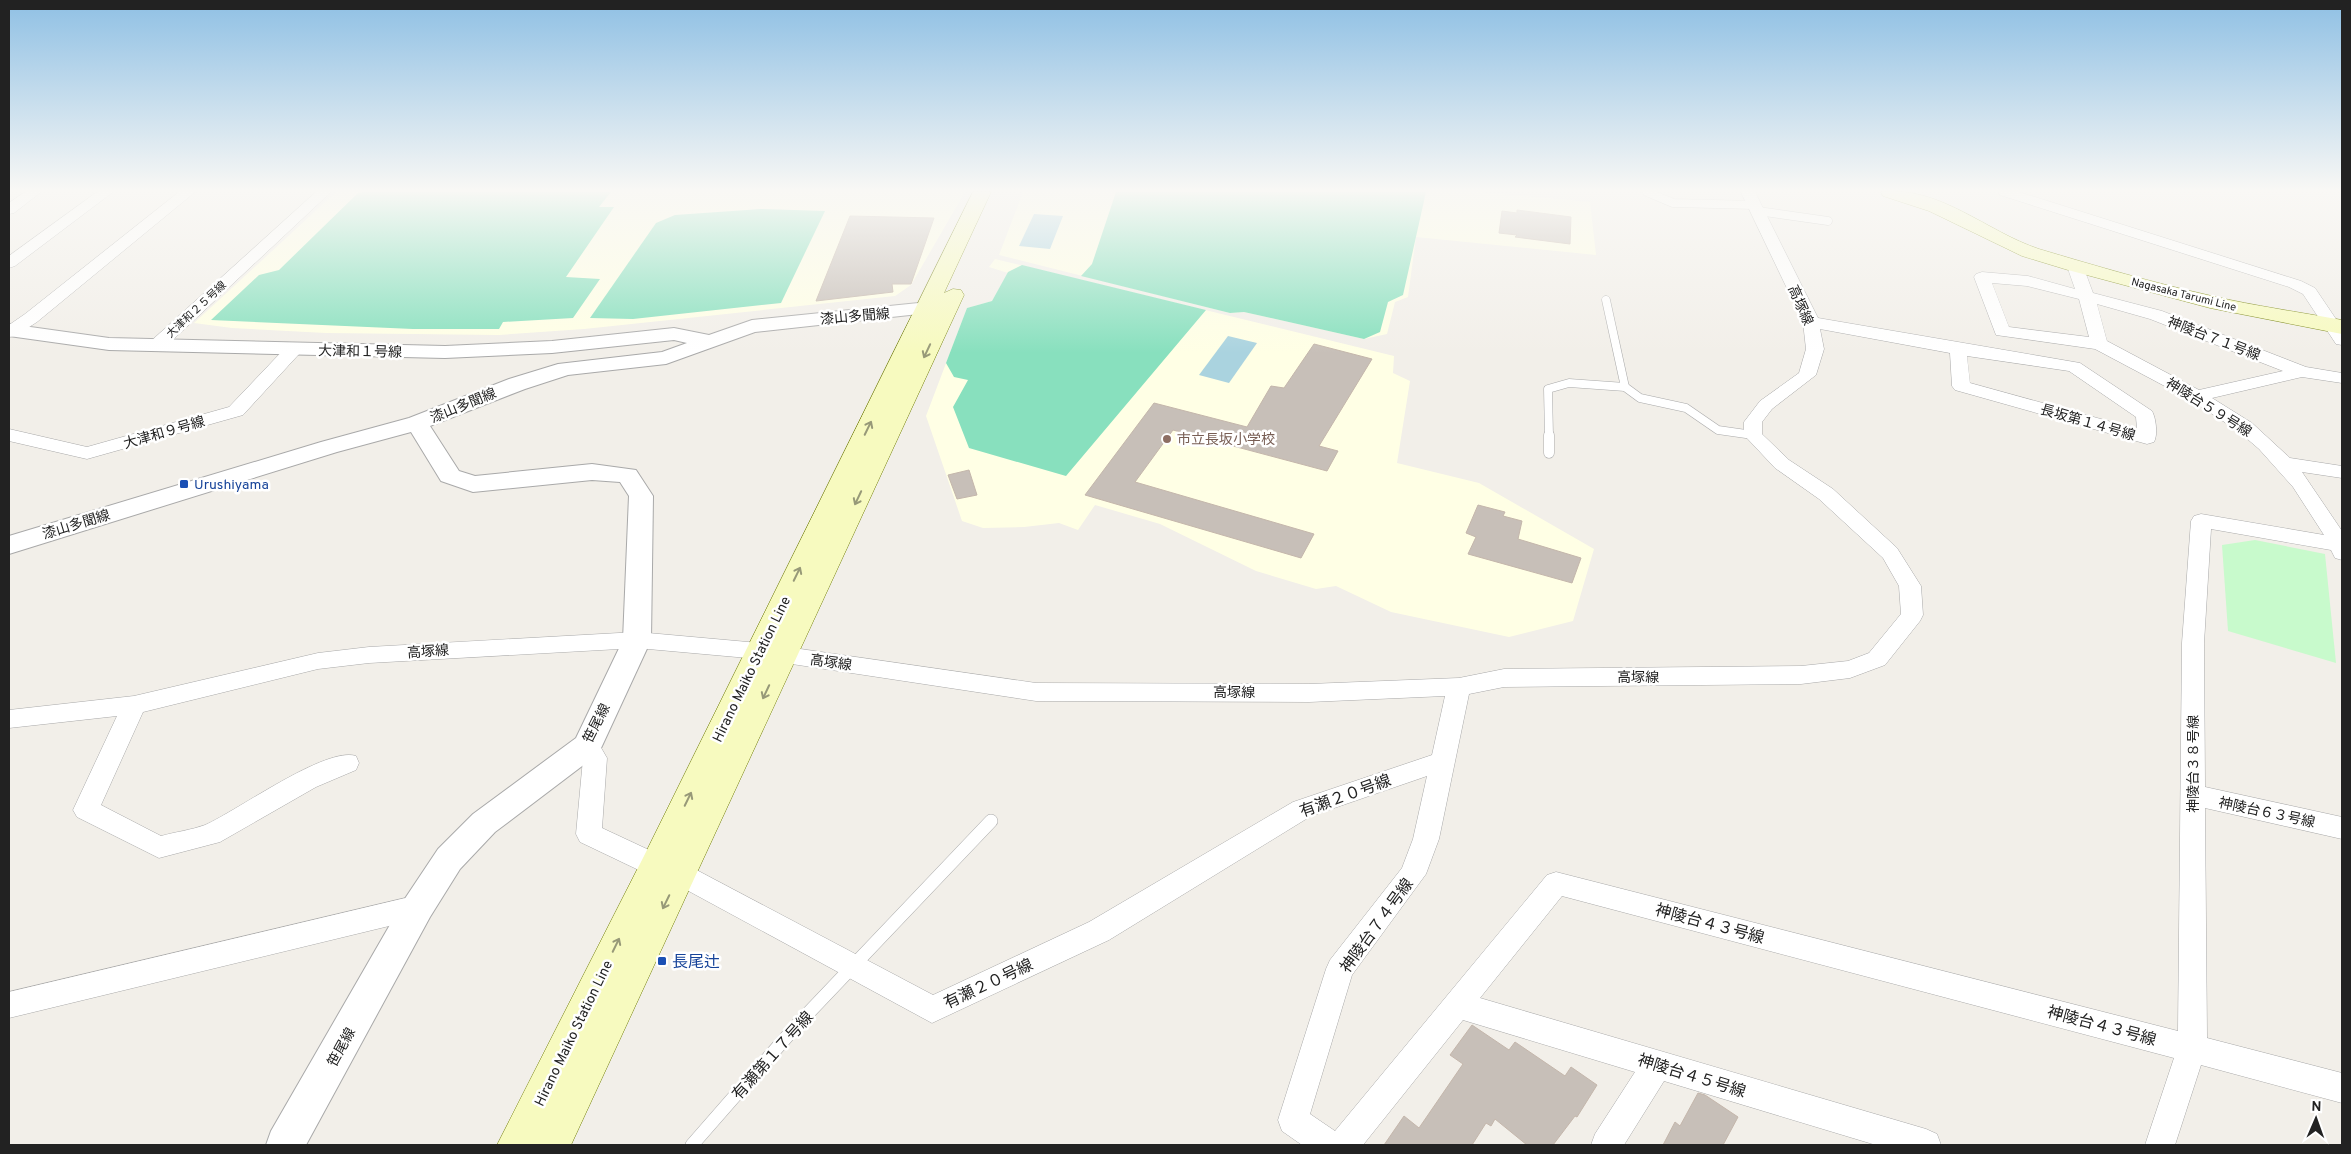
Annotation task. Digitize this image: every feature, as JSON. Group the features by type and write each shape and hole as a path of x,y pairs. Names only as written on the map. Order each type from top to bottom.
{"main road":[{"name":"Hirano Maiko Station Line","path":"937,308 961,246"},
{"name":"Hirano Maiko Station Line","path":"550,1145 668,870 937,308 971,246"},
{"name":"Nagasaka Tarumi Line","path":"2016,246 2029,252 2075,266 2210,302 2339,331"},
{"name":"Hirano Maiko Station Line","path":"517,1145 668,870"}],"street":[{"path":"9,263 32,246"},
{"path":"10,331 31,318 121,246"},
{"name":"大津和２５号線","path":"156,346 265,246"},
{"name":"高塚線","path":"9,719 134,706 335,659 476,648 637,640 772,653 1036,692 1309,693 1459,687 1504,678 1801,675 1850,669 1878,658 1912,615 1910,586 1890,553 1826,494 1782,464 1753,435 1753,422 1766,405 1807,375 1815,349 1810,322 1774,246"},
{"path":"2175,246 2295,284 2308,291 2339,331"},
{"path":"2075,266 2086,296 2099,344"},
{"name":"神陵台７１号線","path":"2099,344 2002,331 1982,276 2028,281 2156,315 2302,372 2342,378"},
{"name":"漆山多聞線","path":"9,545 329,446 417,424 517,384 566,368 666,358 752,326 937,308"},
{"name":"長坂第１４号線","path":"1810,322 1958,349 2074,367 2145,415 2147,438 1962,393 1958,349"},
{"name":"大津和１号線","path":"10,331 109,344 445,352 552,347 674,334 710,341"},
{"name":"神陵台５９号線","path":"2099,344 2196,396 2250,431 2284,463 2342,548"},
{"name":"大津和９号線","path":"9,435 87,453 236,411 294,349"},
{"path":"2196,396 2302,372"},
{"name":"笹尾線","path":"285,1145 418,907 449,859 484,823 586,746 637,640 641,496 627,475 592,472 473,484 450,476 417,424"},
{"path":"2284,463 2342,472"},
{"name":"神陵台３８号線","path":"2160,1145 2192,1048 2193,643 2200,521 2342,548"},
{"name":"神陵台７４号線","path":"1328,1145 1293,1120 1340,970 1413,874 1426,839 1459,687"},
{"path":"134,706 86,810 159,847 211,834 307,780 347,763"},
{"name":"有瀬２０号線","path":"586,746 595,758 589,834 668,870 932,1010 1099,931 1302,809 1443,761"},
{"name":"神陵台６３号線","path":"2193,795 2342,828"},
{"name":"神陵台４３号線","path":"1344,1145 1556,883 2192,1048"},
{"path":"9,1006 418,907"},
{"name":"神陵台４５号線","path":"1457,1004 1658,1064 1885,1140 1926,1145"},
{"path":"2192,1048 2342,1088"},
{"path":"1606,1145 1658,1064"}],"lane":[{"path":"1606,300 1626,387"},
{"path":"1549,453 1548,389 1568,383 1626,387 1640,398 1686,408 1718,430 1753,435"},
{"name":"有瀬第１７号線","path":"692,1145 797,1025 991,821"}],"shaded area":[{"path":"278,246 934,246 911,285 895,296 584,329 499,335 326,333 232,328 194,323"},
{"path":"1002,246 1415,246 1408,297 1395,302 1387,334 1364,339 1244,312 1230,313 999,255"},
{"path":"1505,246 1595,246 1596,255"},
{"name":"市立長坂小学校","path":"995,259 1394,356 1393,373 1410,381 1397,463 1479,483 1594,549 1573,621 1509,637 1391,612 1336,586 1316,589 1256,571 1160,524 1095,505 1078,530 1059,523 1024,527 983,528 962,521 926,416 967,308 992,301 1008,273 989,267"}],"green space":[{"path":"304,246 587,246 566,277 600,279 573,318 503,322 499,329 413,329 211,320 259,275 279,270"},
{"path":"640,246 808,246 781,303 633,319 590,318"},
{"path":"1098,246 1414,246 1403,295 1388,302 1380,332 1364,339 1244,312 1230,313 1081,276 1092,264"},
{"path":"1022,265 1206,310 1066,476 969,448 953,407 968,380 954,377 946,363 967,308 992,301 1008,272"},
{"path":"2255,540 2325,554 2336,663 2228,631 2222,545"}],"water":[{"path":"1019,246 1051,246 1050,249"},
{"path":"1228,336 1257,343 1229,383 1199,375"}],"building":[{"path":"838,246 924,246 911,284 892,284 893,292 816,301"},
{"path":"1314,344 1372,359 1319,446 1338,451 1327,471 1173,430 1135,482 1314,534 1301,558 1085,495 1154,403 1247,427 1271,386 1284,388"},
{"path":"969,470 977,495 957,499 948,475"},
{"path":"1478,505 1505,512 1503,516 1522,521 1518,539 1581,558 1572,583 1468,554 1476,537 1466,533"},
{"path":"1472,1025 1509,1050 1515,1042 1565,1076 1571,1067 1597,1085 1577,1117 1575,1116 1553,1145 1527,1145 1495,1119 1491,1126 1486,1123 1472,1145 1384,1145 1404,1116 1419,1128 1463,1064 1450,1055"},
{"path":"1698,1093 1705,1095 1738,1117 1723,1145 1663,1145 1675,1122 1680,1126"}],"place":[{"name":"市立長坂小学校","path":"1167,439"},
{"name":"Urushiyama","path":"184,484"},
{"name":"長尾辻","path":"662,961"}]}
